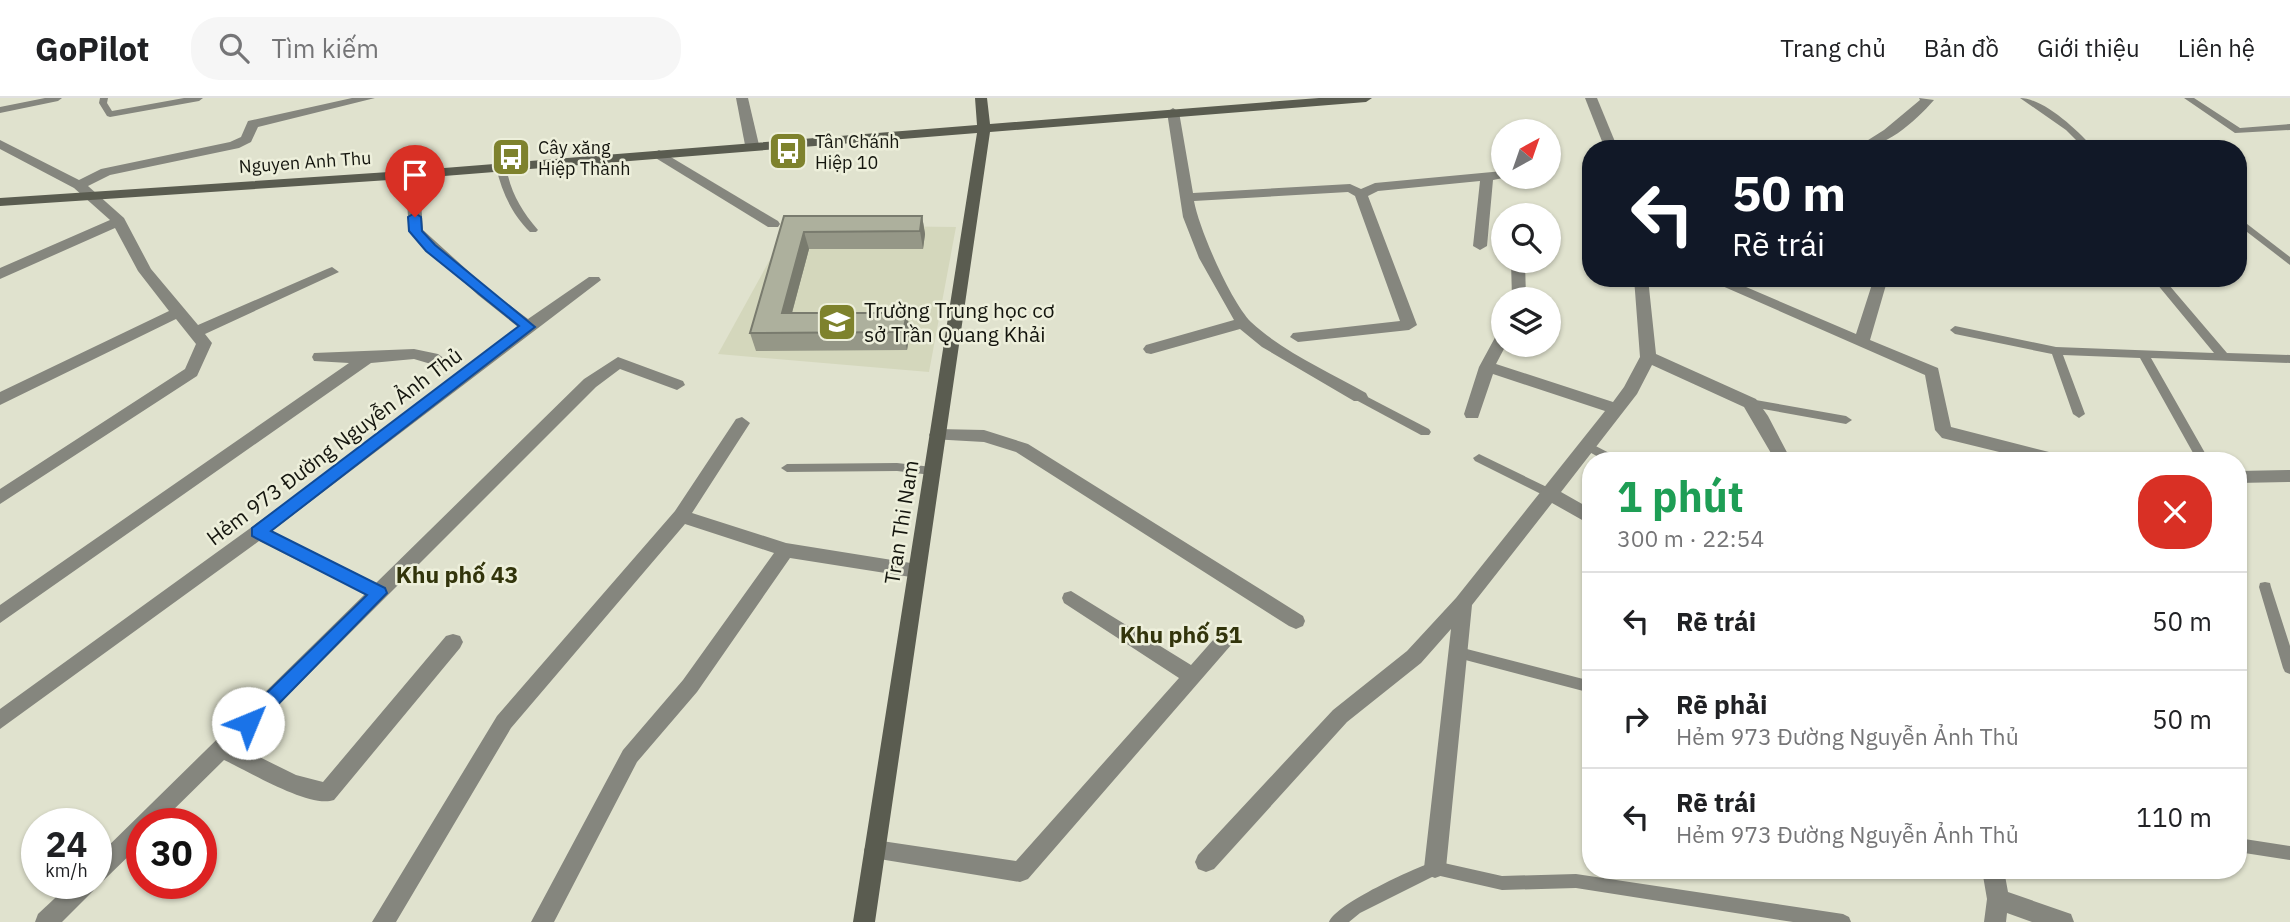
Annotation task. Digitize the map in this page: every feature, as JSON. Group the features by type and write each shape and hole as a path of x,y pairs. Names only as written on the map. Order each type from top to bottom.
{"main road":[{"name":"Tran Thi Nam","path":"864,922 984,128 981,98"},
{"name":"Nguyen Anh Thu","path":"0,202 84,190 419,174 752,145 1366,98"}],"street":[{"path":"84,190 106,172 234,145 246,139 253,124 270,118 369,98"},
{"path":"742,98 752,145"},
{"path":"1591,98 1608,140"},
{"path":"1877,140 1889,134 1928,100 1925,98"},
{"path":"1173,113 1186,197 1206,258 1242,323 1267,343 1360,397"},
{"path":"0,144 84,190 119,221 145,271 204,343 191,372 97,437 0,498"},
{"path":"659,154 773,224"},
{"path":"419,174 414,202 416,231 472,284 528,327"},
{"path":"1361,194 1375,187 1491,176"},
{"path":"1480,246 1487,177"},
{"path":"1186,197 1350,188 1361,194 1409,325 1298,337"},
{"path":"0,274 119,221"},
{"path":"194,332 332,272"},
{"name":"Hẻm 973 Đường Nguyễn Ảnh Thủ","path":"0,720 258,532 594,280"},
{"path":"1206,862 1340,716 1414,657 1462,603 1616,410 1631,390 1648,357 1642,287"},
{"path":"1731,287 1932,372 1943,430 1948,434 2023,452"},
{"path":"1862,341 1878,287"},
{"path":"0,399 177,313"},
{"path":"1152,349 1242,323"},
{"path":"320,357 367,358 416,353 432,355 441,362"},
{"path":"1472,414 1493,357"},
{"path":"1648,357 1749,403 1760,416 1779,452"},
{"path":"0,615 367,358"},
{"path":"162,808 590,383 618,362 677,385"},
{"path":"1488,367 1616,410"},
{"path":"383,922 504,723 681,516 742,423"},
{"path":"937,435 984,436 1022,448 1296,621"},
{"path":"2247,477 2290,476"},
{"path":"1549,493 1582,513"},
{"path":"681,516 786,550 917,571"},
{"path":"258,532 379,593"},
{"path":"542,922 630,756 690,686 786,550"},
{"path":"1071,598 1192,676"},
{"path":"1436,868 1462,603"},
{"path":"875,850 1020,872 1228,637"},
{"path":"222,749 292,783 327,793 453,642"},
{"path":"112,857 126,844"},
{"path":"1995,879 1998,899 1996,922"},
{"path":"46,922 70,899"},
{"path":"1998,899 2063,922"}],"lane":[{"path":"0,110 58,98"},
{"path":"104,98 103,103 110,114 199,98"},
{"path":"2024,98 2069,128 2081,140"},
{"path":"2188,98 2238,131 2290,127"},
{"path":"501,167 505,187 518,216 533,230"},
{"path":"2247,227 2290,262"},
{"path":"2165,287 2224,357"},
{"path":"1955,330 2056,351 2290,359"},
{"path":"2056,351 2079,414"},
{"path":"2143,354 2198,452"},
{"path":"1360,397 1425,432"},
{"path":"1749,403 1846,419"},
{"path":"1586,445 1599,452"},
{"path":"1479,458 1549,493"},
{"path":"787,468 897,467 932,471"},
{"path":"2265,587 2290,668"},
{"path":"1459,653 1582,685"},
{"path":"2247,846 2290,853"},
{"path":"1337,922 1354,908 1436,868 1502,883 1576,881 1843,922"}],"shaded area":[{"name":"Trường Trung học cơ sở Trần Quang Khải","path":"789,225 956,227 929,372 718,354"}],"building":[{"path":"784,216 922,216 920,231 804,232 782,313 907,313 903,332 750,333"}],"place":[{"name":"Tân Chánh Hiệp 10","path":"788,151"},
{"name":"Cây xăng Hiệp Thành","path":"511,157"},
{"name":"Trường Trung học cơ sở Trần Quang Khải","path":"837,322"}],"district":[{"name":"Khu phố 43","path":"457,574"},
{"name":"Khu phố 51","path":"1181,634"}],"route":[{"path":"248,723 379,593 258,532 470,374 528,327 430,248 416,231 415,217"}]}
